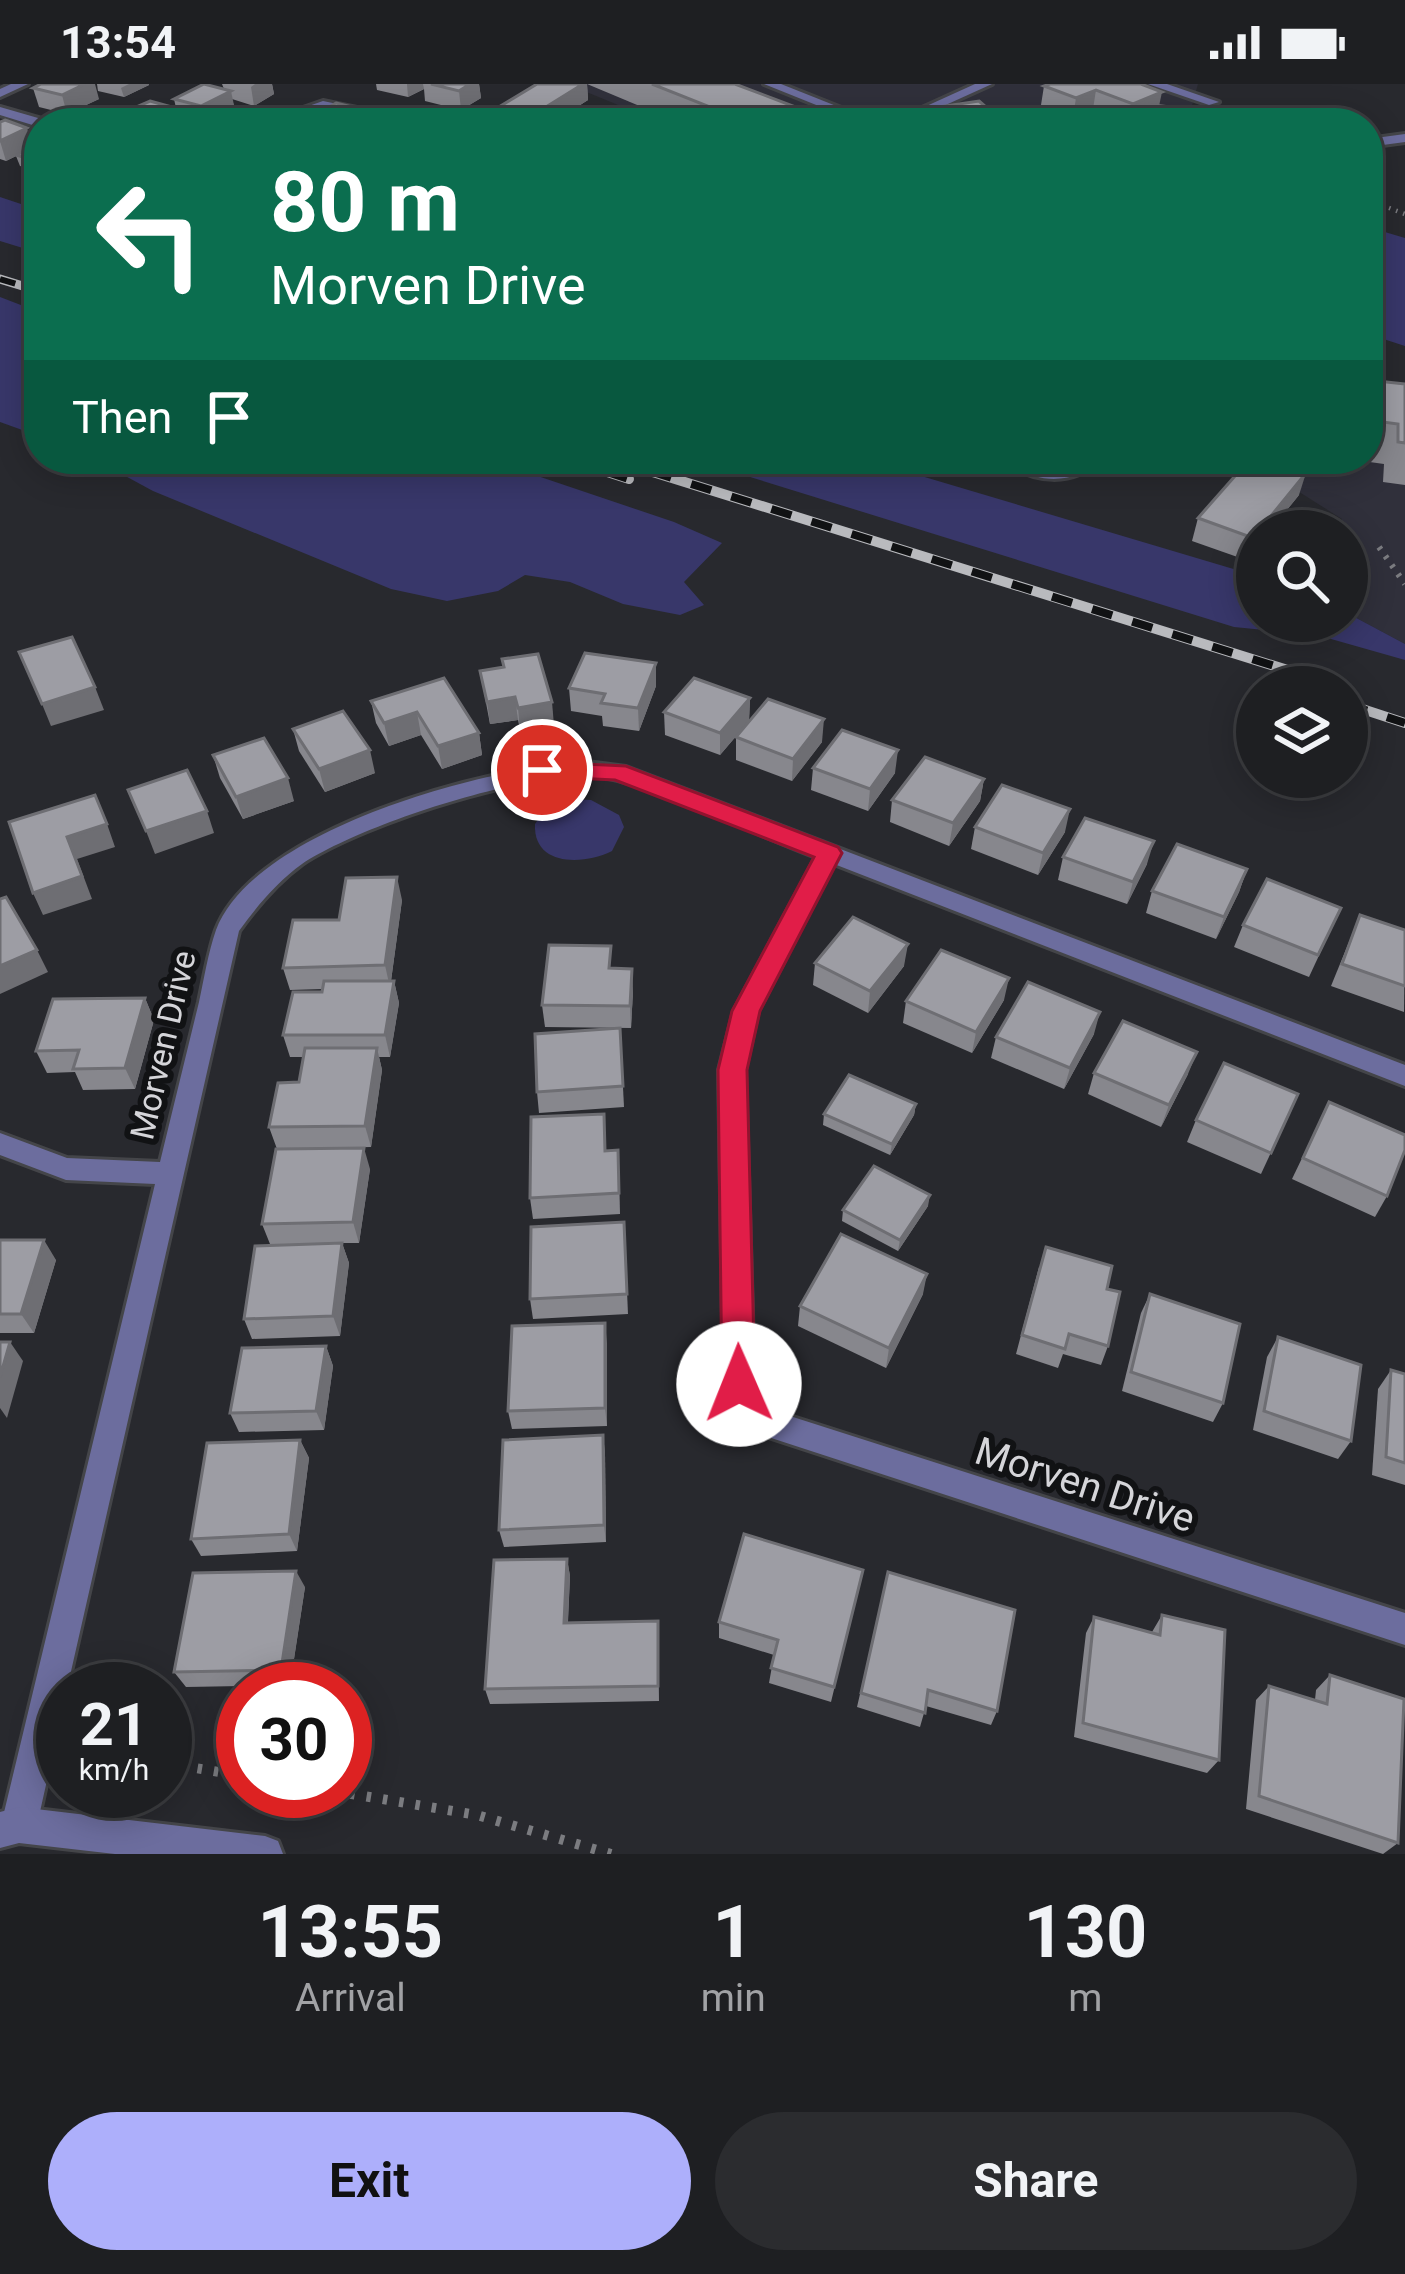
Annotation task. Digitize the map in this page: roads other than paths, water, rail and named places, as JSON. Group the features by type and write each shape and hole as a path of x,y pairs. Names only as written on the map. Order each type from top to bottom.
{"street":[{"path":"0,93 22,84"},
{"path":"770,84 833,108"},
{"path":"930,108 986,84"},
{"path":"1154,84 1200,108"},
{"name":"Morven Drive","path":"10,1827 228,929 289,861 322,842 481,783 580,767 618,772 1405,1076"},
{"name":"Morven Drive","path":"829,853 746,1011 732,1070 739,1384 758,1420 1405,1629"},
{"path":"0,1144 66,1169 170,1174"},
{"path":"10,1827 265,1854"}],"railway":[{"path":"0,279 24,286"},
{"path":"614,474 629,479"},
{"path":"659,474 1275,666"},
{"path":"1368,711 1405,723"}]}
